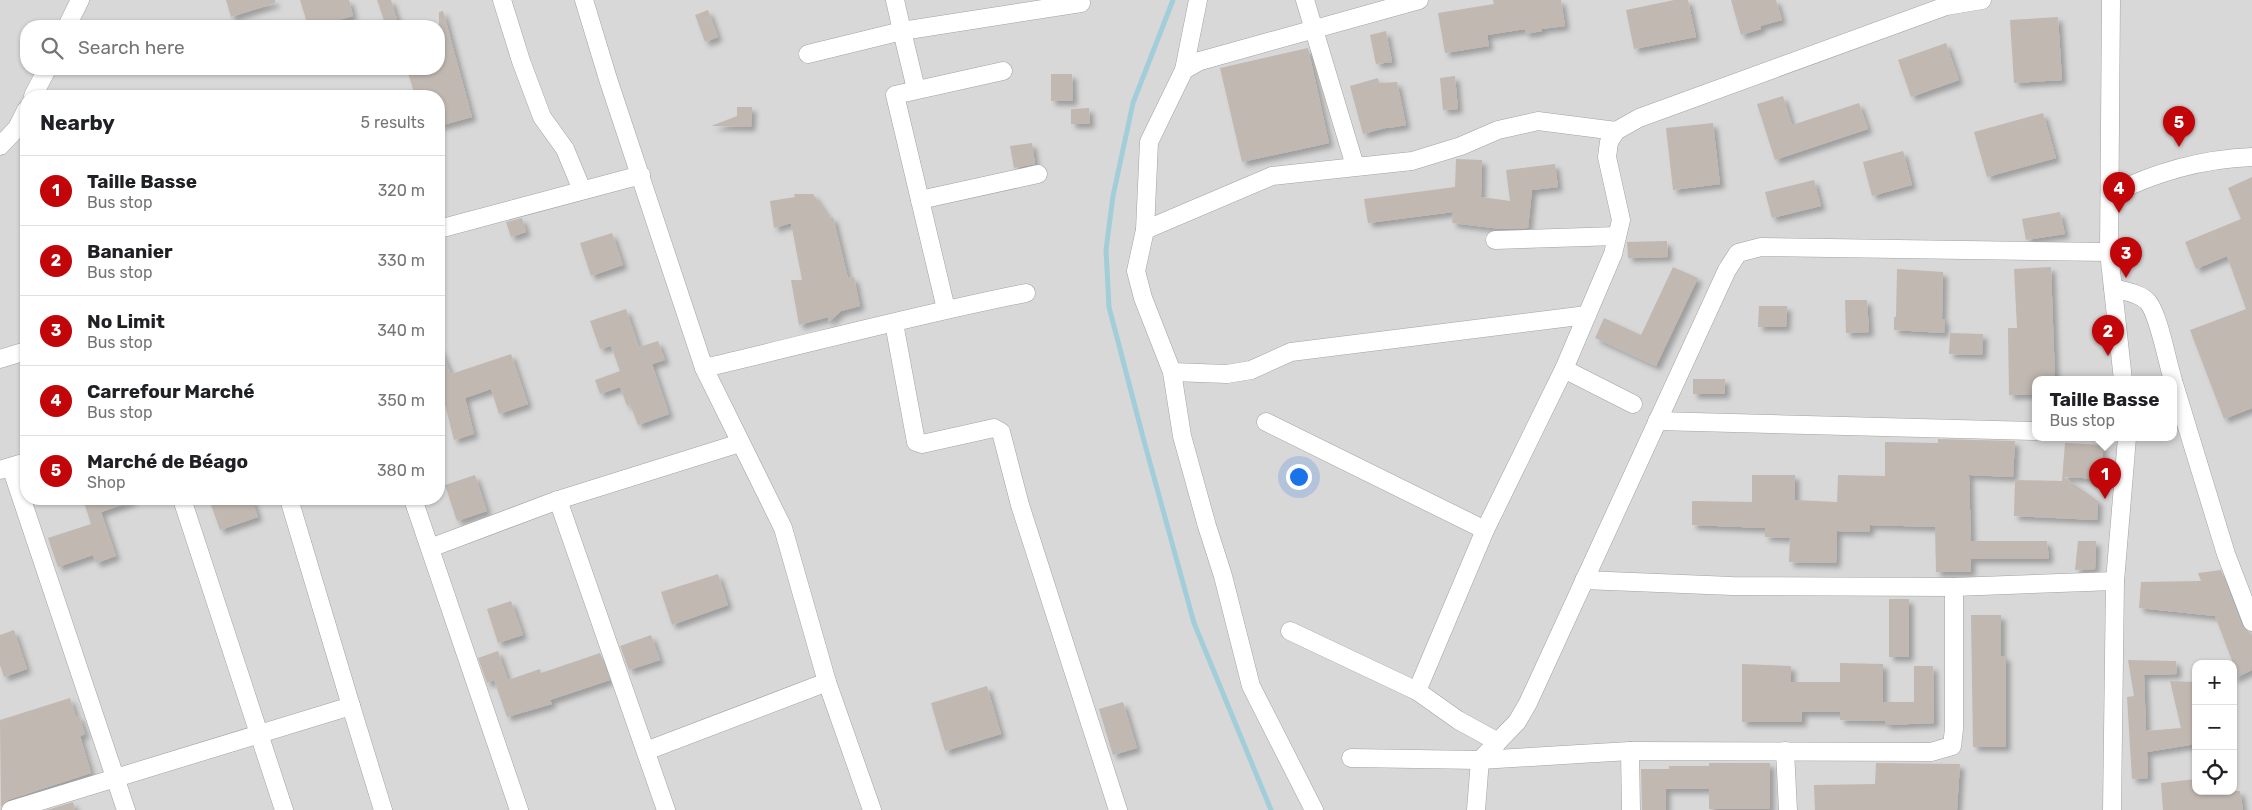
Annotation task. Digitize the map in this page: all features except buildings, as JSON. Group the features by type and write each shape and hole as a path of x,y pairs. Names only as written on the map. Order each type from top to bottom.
{"street":[{"path":"70,20 80,0"},
{"path":"502,0 521,61 542,116 565,149 582,190"},
{"path":"584,0 608,80 704,368 783,528 827,682 872,810"},
{"path":"895,0 916,89"},
{"path":"1198,0 1184,70 1164,106 1149,142 1145,230 1136,271 1143,298 1172,372 1182,436 1223,576 1251,686 1314,810"},
{"path":"1305,0 1355,166"},
{"path":"1184,70 1200,61 1419,0"},
{"path":"1417,691 1485,530 1564,368 1613,254 1621,220 1607,157 1608,142 1616,131 1639,118 1946,6 1982,0"},
{"path":"2111,0 2109,252 2123,376"},
{"path":"808,54 1004,7 1081,3"},
{"path":"946,309 895,95 1002,72"},
{"path":"36,90 44,75"},
{"path":"1145,230 1272,176 1412,161 1461,146 1498,130 1538,121 1616,131"},
{"path":"0,146 17,128 20,122"},
{"path":"2110,195 2141,179 2199,162 2252,157"},
{"path":"920,200 1038,174"},
{"path":"445,227 641,175"},
{"path":"1495,240 1617,236"},
{"path":"1476,810 1480,760 1517,722 1528,703 1727,270 1738,253 1761,247 2109,252"},
{"path":"2113,288 2140,296 2148,302 2154,313 2172,376"},
{"path":"704,368 946,309 1026,293"},
{"path":"1172,372 1227,374 1251,370 1291,352 1587,315"},
{"path":"894,323 916,442 922,444 994,428 1001,432 1020,505 1118,810"},
{"path":"0,359 20,353"},
{"path":"1564,368 1633,404"},
{"path":"2177,394 2226,554 2252,622"},
{"path":"1657,421 2032,431"},
{"path":"1266,422 1485,530"},
{"path":"2112,810 2114,581 2127,441"},
{"path":"430,548 558,500 740,443"},
{"path":"12,467 20,491"},
{"path":"558,500 666,810"},
{"path":"25,505 126,810"},
{"path":"184,505 284,810"},
{"path":"291,505 383,810"},
{"path":"415,505 518,810"},
{"path":"1584,580 1732,586 1954,587 2114,581"},
{"path":"1351,758 1480,760 1630,751 1932,752 1952,746 1954,729 1954,587"},
{"path":"1290,631 1417,691 1458,720 1498,742"},
{"path":"646,751 827,682"},
{"path":"11,810 351,706"},
{"path":"1630,751 1631,810"},
{"path":"1785,751 1788,810"}],"shaded area":[{"path":"0,0 2252,0 2252,810 0,810"}],"waterway":[{"path":"1173,0 1133,103 1113,196 1106,250 1109,307 1194,623 1271,810"}],"place":[{"name":"Marché de Béago","path":"2179,147"},
{"name":"Carrefour Marché","path":"2119,213"},
{"name":"No Limit","path":"2126,278"},
{"name":"Bananier","path":"2108,356"},
{"name":"Taille Basse","path":"2105,499"}]}
